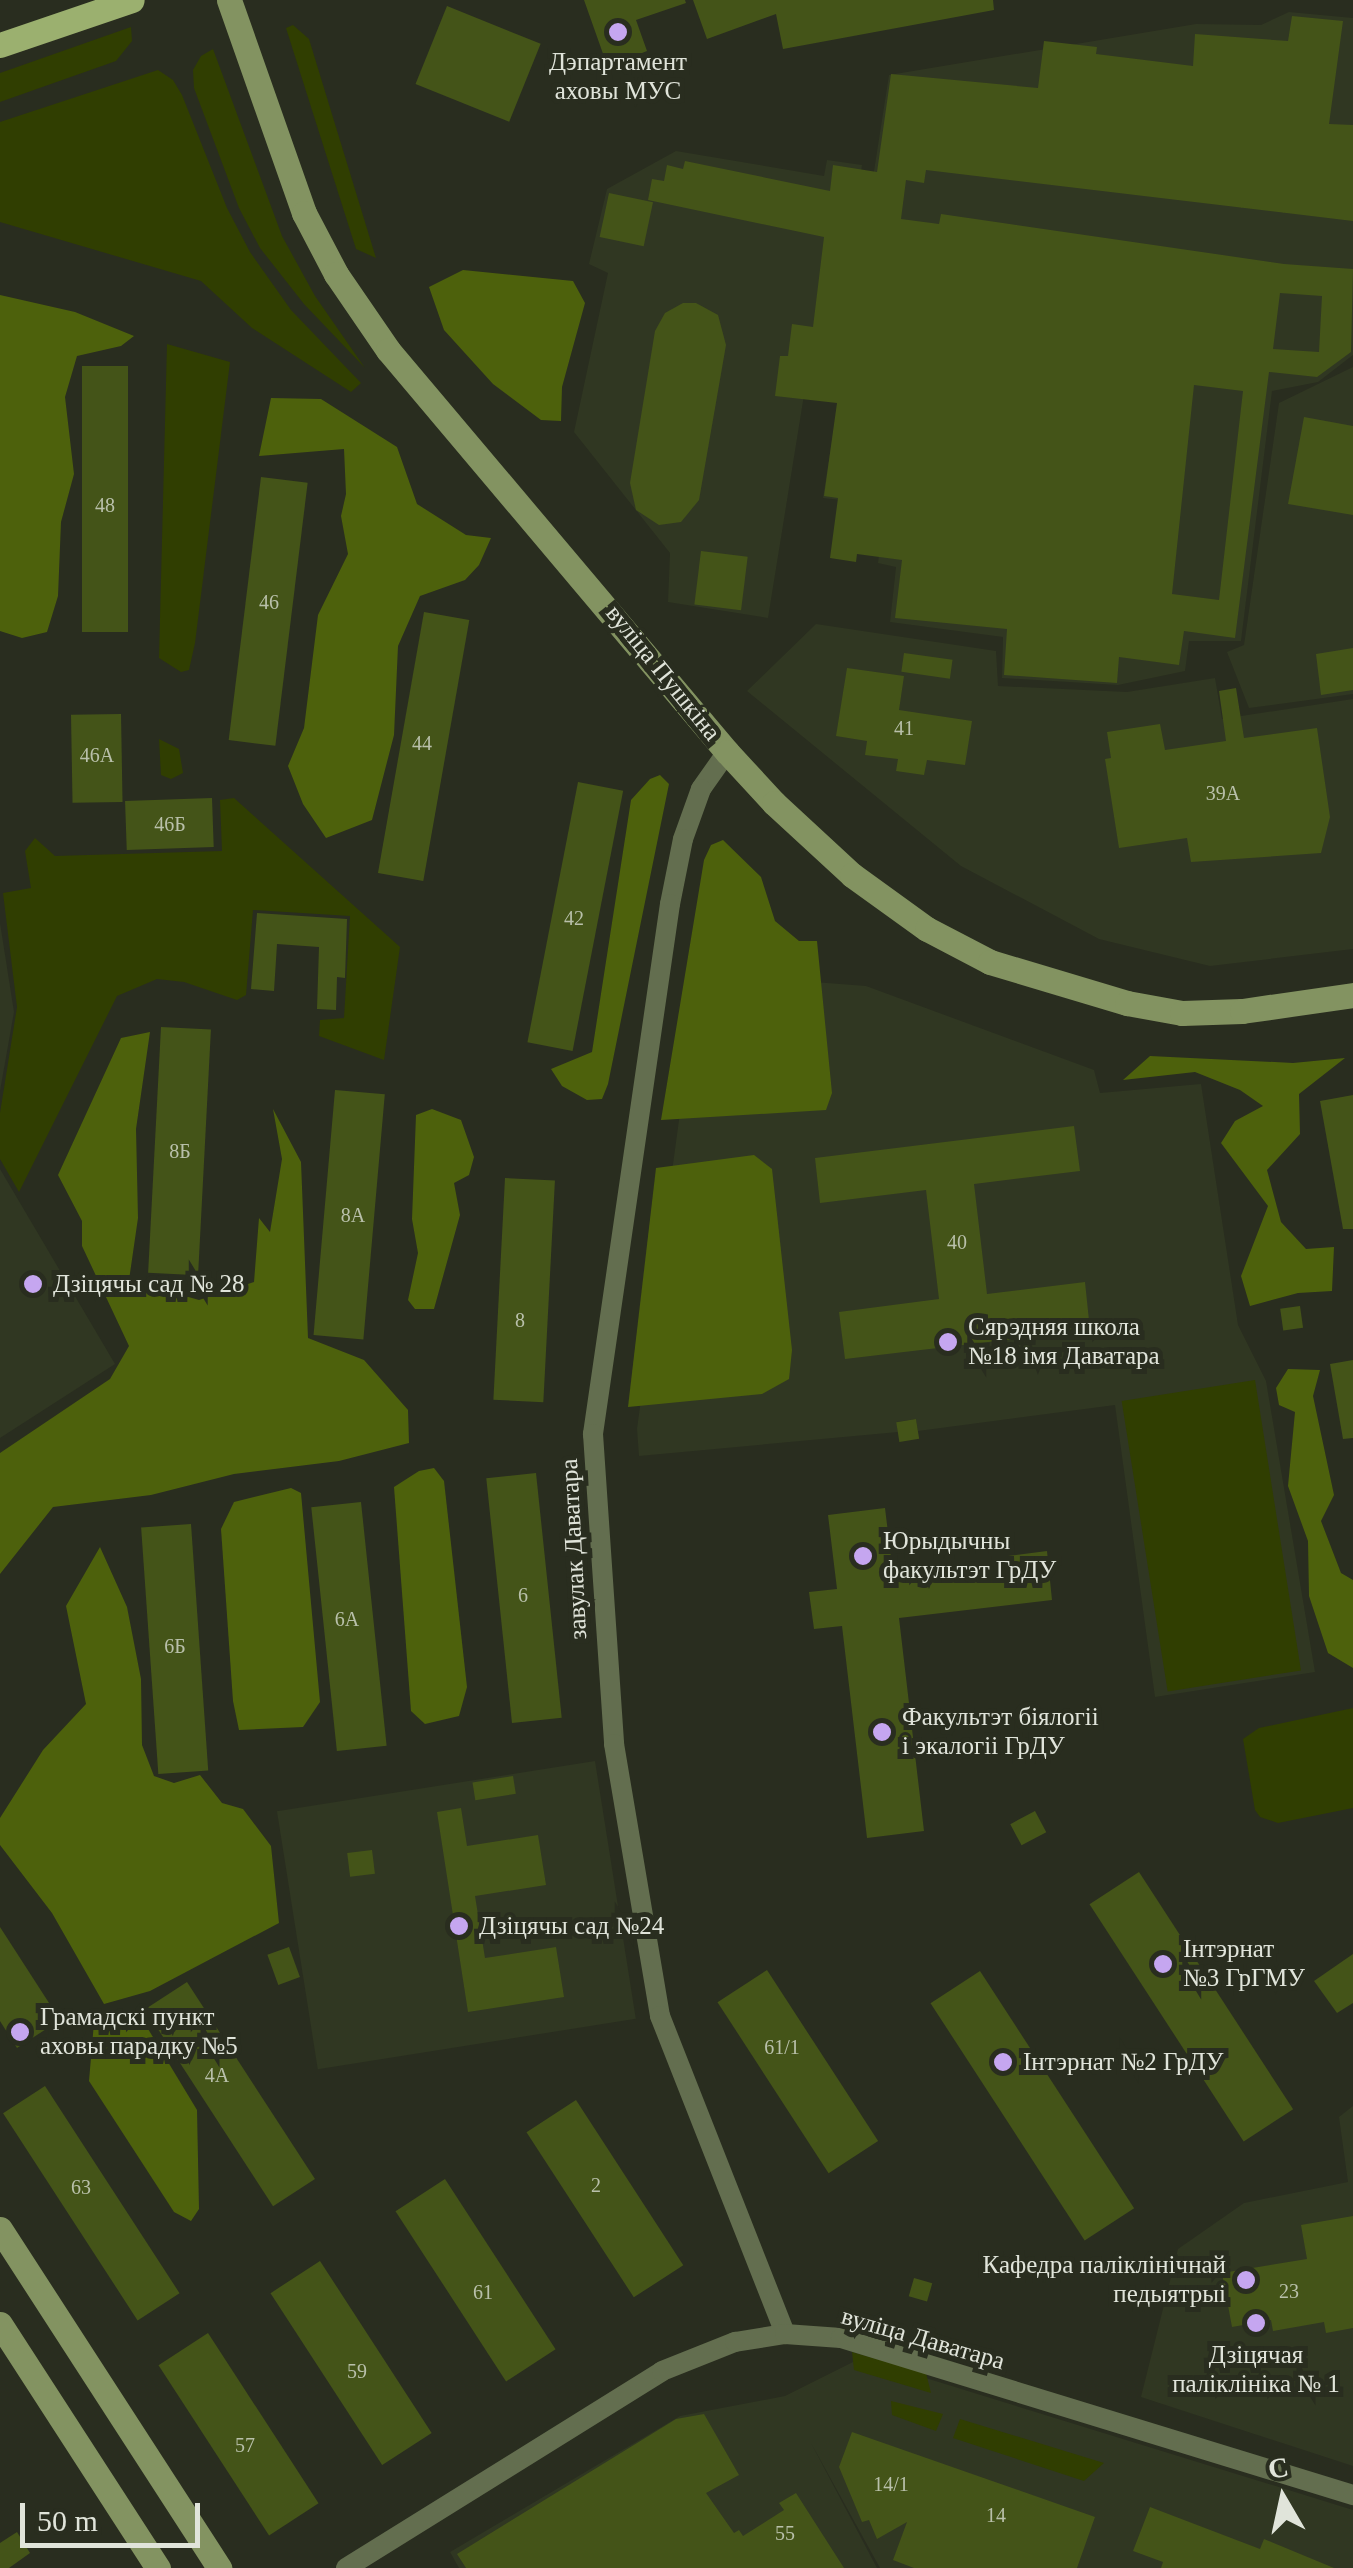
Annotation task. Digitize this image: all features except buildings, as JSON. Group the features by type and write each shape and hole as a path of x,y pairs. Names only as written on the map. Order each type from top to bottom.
{"main road":[{"path":"0,45 132,0"}],"street":[{"name":"вуліца Пушкіна","path":"229,0 304,213 354,301 438,413 576,568 727,752 774,803 852,874 927,929 990,962 1053,984 1182,1013 1242,1011 1353,996"},
{"name":"завулак Даватара","path":"727,752 700,788 683,838 670,904 593,1434 614,1744 660,2016 785,2334"},
{"path":"0,2229 218,2568"},
{"path":"0,2324 158,2568"},
{"name":"вуліца Даватара","path":"346,2568 662,2371 734,2342 785,2334 840,2338 1353,2495"}],"shaded area":[{"path":"1289,12 1353,18 1353,355 1318,382 1272,391 1241,641 1189,641 1185,671 1118,685 1002,678 1003,637 890,622 896,567 878,563 885,505 823,498 889,75 1196,24 1261,25"},
{"path":"676,151 824,176 827,160 862,165 834,366 809,364 768,618 668,602 670,553 574,432 608,273 589,264 607,189"},
{"path":"1353,367 1353,694 1249,708 1227,652 1244,645 1279,403"},
{"path":"816,624 996,651 998,686 1127,692 1215,678 1222,719 1353,699 1353,949 1210,966 1099,939 961,866 747,691"},
{"path":"0,923 14,1012 0,1091"},
{"name":"Сярэдняя школа №18 імя Даватара","path":"699,973 866,986 1094,1070 1100,1093 1201,1084 1238,1325 1266,1381 1315,1672 1155,1697 1115,1405 918,1431 916,1419 897,1422 898,1432 639,1456 637,1429"},
{"name":"Дзіцячы сад № 28","path":"0,1169 115,1364 0,1438"},
{"name":"Дзіцячы сад №24","path":"595,1761 636,2019 318,2069 277,1811"},
{"name":"Дзіцячая паліклініка № 1","path":"1353,2106 1353,2466 1141,2397 1178,2249 1244,2203 1348,2182 1339,2117"},
{"path":"861,2358 1353,2510 1353,2568 880,2568 811,2443 877,2568 459,2568 450,2552 680,2416 785,2396"}],"green space":[{"path":"293,25 309,39 376,258 356,249 286,28"},
{"path":"131,27 132,41 116,61 0,102 0,73"},
{"path":"213,49 282,236 315,296 365,368 304,304 260,248 239,208 194,88 193,70 201,56"},
{"path":"158,70 173,80 182,95 227,208 250,252 291,310 361,383 351,392 252,328 201,281 0,222 0,122"},
{"path":"463,270 573,281 585,303 562,387 561,421 541,420 493,384 444,330 429,287"},
{"path":"0,295 75,312 134,336 121,346 77,356 65,397 74,474 61,522 58,596 47,632 22,638 0,631"},
{"path":"167,344 230,362 195,643 189,670 181,672 159,658"},
{"path":"271,398 321,399 397,447 417,504 466,535 491,538 479,565 465,580 420,596 398,646 394,735 372,820 326,838 303,804 288,766 304,728 318,615 348,554 341,516 346,494 344,449 259,456"},
{"path":"159,739 179,749 183,773 171,779 161,775"},
{"path":"660,775 669,784 608,1084 602,1099 587,1100 562,1086 551,1069 592,1052 631,800 650,779"},
{"path":"234,798 400,947 384,1060 319,1036 320,1020 344,1018 350,916 253,910 246,995 237,1000 184,982 157,979 117,996 19,1192 0,1159 0,1113 17,1007 3,893 31,888 25,851 35,838 55,856 222,851 220,800"},
{"path":"723,840 761,877 775,921 799,941 817,941 832,1093 826,1110 661,1120 704,860 711,845"},
{"path":"150,1032 136,1129 138,1218 129,1280 199,1300 254,1282 259,1218 270,1232 282,1159 273,1109 301,1162 308,1338 364,1360 408,1410 409,1443 339,1461 234,1474 151,1495 53,1507 0,1574 0,1453 110,1379 129,1346 82,1246 82,1221 58,1175 121,1038"},
{"path":"1150,1056 1293,1063 1345,1058 1299,1094 1300,1134 1267,1170 1281,1222 1306,1249 1334,1247 1332,1291 1298,1293 1250,1306 1241,1276 1268,1206 1221,1143 1235,1121 1263,1106 1240,1090 1195,1072 1123,1080"},
{"path":"432,1109 461,1120 474,1157 469,1175 454,1183 460,1215 434,1309 415,1309 408,1300 418,1253 412,1219 416,1115"},
{"path":"754,1155 772,1169 792,1350 789,1379 762,1394 628,1407 656,1168"},
{"path":"1288,1369 1320,1370 1313,1396 1334,1495 1321,1521 1341,1573 1353,1580 1353,1668 1328,1653 1309,1596 1308,1541 1288,1486 1295,1412 1279,1405 1276,1388"},
{"path":"1255,1380 1301,1670 1168,1691 1122,1401"},
{"path":"434,1468 444,1481 467,1687 459,1716 425,1724 411,1711 394,1487 419,1471"},
{"path":"291,1488 301,1493 320,1702 303,1727 239,1730 233,1701 221,1529 234,1502"},
{"path":"100,1547 127,1607 141,1679 142,1745 154,1776 174,1783 200,1775 222,1803 243,1809 271,1846 279,1923 150,1991 104,2004 52,1913 0,1845 0,1818 43,1750 86,1704 66,1606"},
{"path":"1353,1708 1353,1808 1278,1823 1260,1817 1255,1810 1243,1739 1259,1728"},
{"path":"136,2009 197,2110 199,2209 191,2221 174,2212 89,2081 95,2011"},
{"path":"852,2352 926,2373 931,2393 854,2370"},
{"path":"891,2401 943,2414 936,2431 892,2415"},
{"path":"960,2419 1104,2463 1084,2481 953,2438"}],"place":[{"name":"Дэпартамент аховы МУС","path":"618,32"},
{"name":"Дзіцячы сад № 28","path":"33,1284"},
{"name":"Сярэдняя школа №18 імя Даватара","path":"948,1342"},
{"name":"Юрыдычны факультэт ГрДУ","path":"863,1556"},
{"name":"Факультэт біялогіі і экалогіі ГрДУ","path":"882,1732"},
{"name":"Дзіцячы сад №24","path":"459,1926"},
{"name":"Інтэрнат №3 ГрГМУ","path":"1163,1964"},
{"name":"Грамадскі пункт аховы парадку №5","path":"20,2032"},
{"name":"Інтэрнат №2 ГрДУ","path":"1003,2062"},
{"name":"Кафедра паліклінічнай педыятрыі","path":"1246,2280"},
{"name":"Дзіцячая паліклініка № 1","path":"1256,2323"}]}
